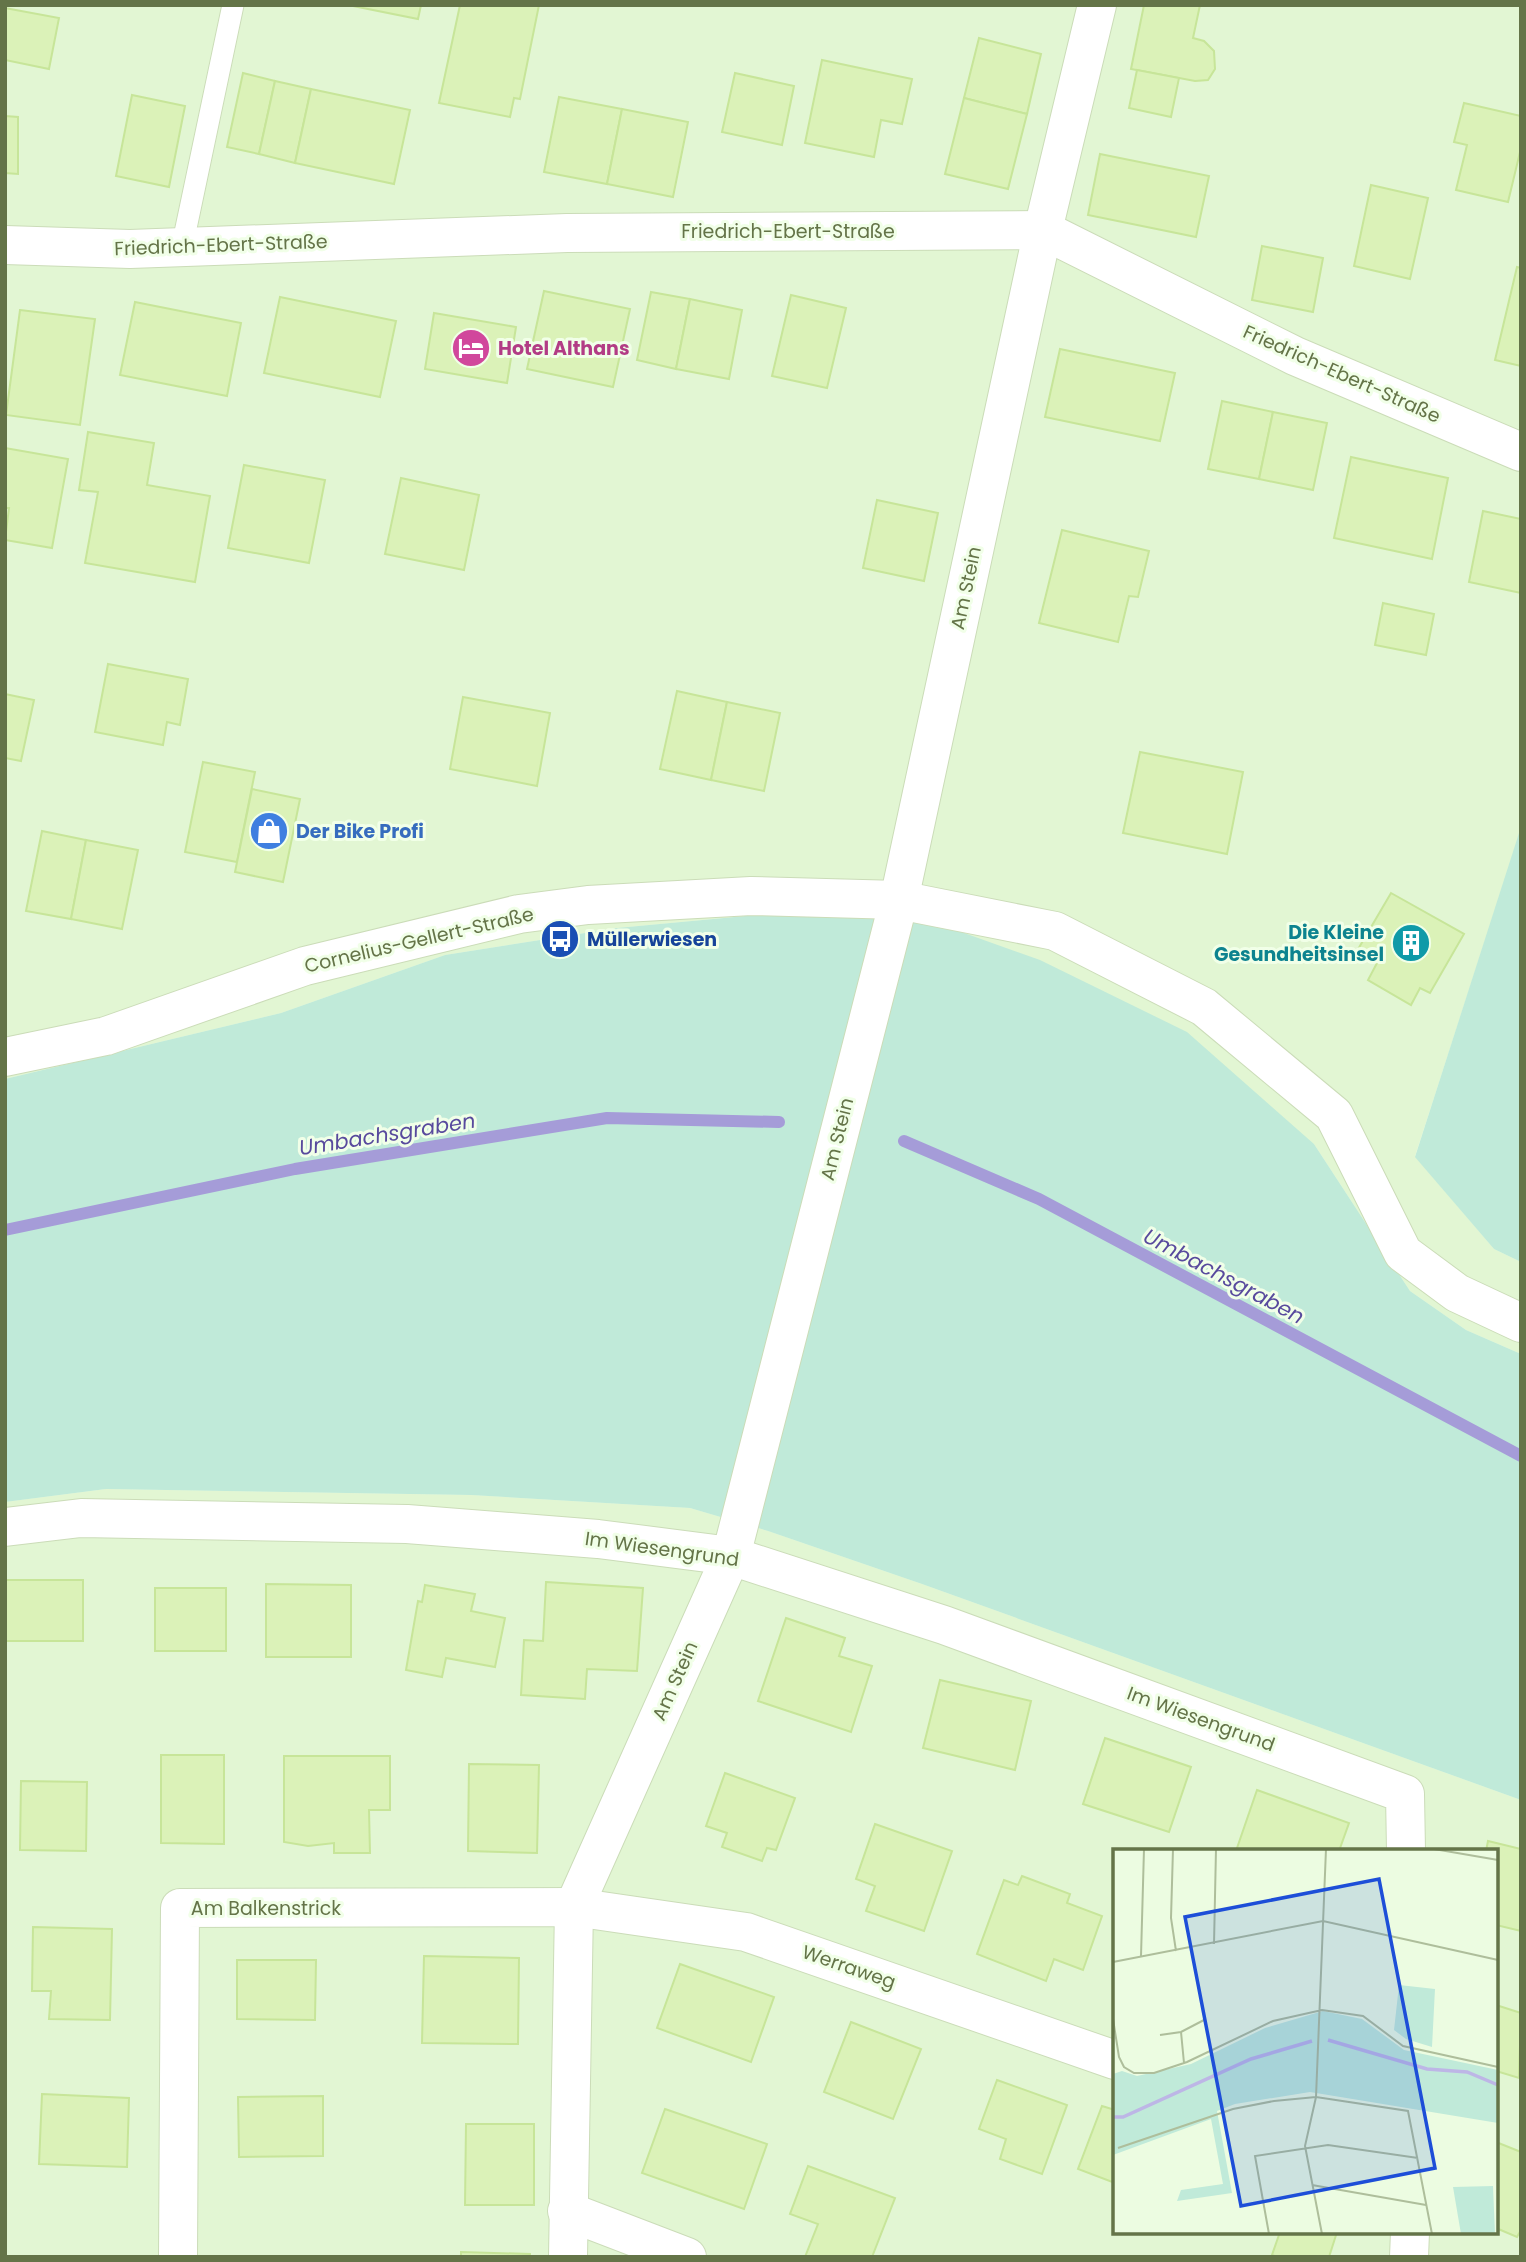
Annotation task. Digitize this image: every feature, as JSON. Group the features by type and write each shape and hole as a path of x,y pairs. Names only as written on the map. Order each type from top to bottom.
{"street":[{"name":"Am Stein","path":"568,2257 574,1907 731,1556 899,900 1043,230 1097,5"},
{"name":"Friedrich-Ebert-Straße","path":"5,245 130,249 567,233 1043,230 1295,356 1521,452"},
{"name":"Cornelius-Gellert-Straße","path":"5,1057 106,1036 305,966 519,915 588,905 751,897 899,900 1055,931 1205,1007 1334,1115 1403,1253 1457,1293 1521,1324"},
{"name":"Im Wiesengrund","path":"5,1527 81,1518 407,1524 598,1539 731,1556 944,1625 1405,1794 1406,1849"},
{"name":"Am Balkenstrick","path":"178,2257 180,1908 574,1907"},
{"name":"Werraweg","path":"574,1907 746,1932 1113,2059"},
{"path":"567,2211 687,2257"},
{"path":"1409,2257 1410,2234"}],"lane":[{"path":"182,247 233,5"}],"shaded area":[{"path":"5,5 1521,5 1521,830 1415,1156 1494,1249 1521,1262 1521,1354 1466,1330 1410,1291 1314,1144 789,912 617,928 445,955 281,1013 5,1079"},
{"path":"1520,830 1521,1262 1494,1249 1415,1157"},
{"path":"789,912 911,914 1040,960 1187,1032 1314,1144 1410,1291 1466,1330 1521,1354 1521,1800 922,1584 768,1531 690,1508 471,1495 106,1489 5,1502 5,1079 281,1013 445,955 617,928"},
{"path":"106,1489 471,1495 690,1508 768,1531 922,1584 1521,1800 1521,2257 5,2257 5,1502"}],"building":[{"path":"348,5 421,5 418,19"},
{"path":"460,5 539,5 520,99 514,98 510,117 439,103"},
{"path":"1144,5 1200,5 1193,38 1204,41 1214,51 1215,69 1208,80 1195,81 1131,69"},
{"path":"5,8 59,18 49,69 5,60"},
{"path":"979,38 1041,54 1027,114 964,98"},
{"path":"822,60 912,79 902,124 881,120 874,157 805,143"},
{"path":"1137,70 1179,78 1171,117 1129,108"},
{"path":"243,73 275,81 259,154 227,147"},
{"path":"735,73 794,86 782,145 722,132"},
{"path":"275,81 311,89 295,163 259,154"},
{"path":"311,89 410,110 394,184 295,163"},
{"path":"132,95 185,106 169,187 116,176"},
{"path":"559,97 622,109 607,184 544,172"},
{"path":"964,98 1027,114 1008,189 945,174"},
{"path":"1464,103 1521,116 1521,148 1508,202 1456,190 1467,145 1454,142"},
{"path":"622,109 688,122 673,197 607,184"},
{"path":"5,116 18,117 18,174 5,173"},
{"path":"1100,154 1209,176 1196,237 1088,215"},
{"path":"1371,185 1428,198 1410,279 1354,266"},
{"path":"1262,246 1323,258 1313,312 1252,300"},
{"path":"1517,267 1521,268 1521,366 1495,360"},
{"path":"544,291 630,309 613,387 527,369"},
{"path":"651,292 690,299 676,369 637,360"},
{"path":"791,295 846,308 827,388 772,376"},
{"path":"280,297 396,321 380,397 264,373"},
{"path":"690,299 742,310 729,379 676,369"},
{"path":"135,302 241,323 227,396 120,375"},
{"path":"20,310 95,319 80,425 6,415"},
{"name":"Hotel Althans","path":"434,313 516,327 507,383 425,369"},
{"path":"1060,349 1175,373 1160,441 1045,417"},
{"path":"1222,401 1273,412 1259,479 1208,469"},
{"path":"1273,412 1327,423 1313,490 1259,479"},
{"path":"88,432 154,443 147,485 210,496 195,582 85,563 98,492 79,490"},
{"path":"5,448 68,459 52,548 5,540 9,508 5,508"},
{"path":"1351,457 1448,478 1432,559 1334,538"},
{"path":"244,465 325,480 309,563 228,548"},
{"path":"401,478 479,495 464,570 385,554"},
{"path":"877,500 938,513 924,581 863,568"},
{"path":"1483,511 1521,519 1521,593 1469,582"},
{"path":"1062,530 1149,551 1138,597 1129,596 1118,642 1039,623"},
{"path":"1383,603 1434,614 1426,655 1375,645"},
{"path":"108,664 188,679 180,725 167,722 163,745 95,732"},
{"path":"677,691 727,702 711,780 660,769"},
{"path":"5,694 34,700 21,761 5,758"},
{"path":"463,697 550,713 537,786 450,769"},
{"path":"727,702 780,713 764,791 711,780"},
{"path":"1140,752 1243,772 1227,854 1123,833"},
{"path":"203,762 255,772 237,862 185,852"},
{"name":"Der Bike Profi","path":"252,789 300,799 283,882 235,872"},
{"path":"42,831 86,840 71,919 26,911"},
{"path":"86,840 138,850 122,929 71,919"},
{"name":"Die Kleine Gesundheitsinsel","path":"1391,893 1464,934 1430,993 1420,988 1411,1005 1368,980 1377,963 1357,951"},
{"path":"6,1580 83,1580 83,1641 5,1641"},
{"path":"546,1582 643,1588 637,1671 587,1669 585,1699 521,1695 524,1640 543,1641"},
{"path":"266,1584 351,1585 351,1657 266,1657"},
{"path":"425,1585 475,1594 471,1611 505,1618 495,1667 446,1658 442,1677 406,1670 418,1601 422,1602"},
{"path":"155,1588 226,1588 226,1651 155,1651"},
{"path":"786,1618 845,1638 839,1656 872,1666 851,1732 758,1701"},
{"path":"940,1680 1031,1701 1015,1770 923,1748"},
{"path":"1105,1738 1191,1767 1169,1832 1083,1804"},
{"path":"161,1755 224,1755 224,1844 161,1843"},
{"path":"284,1756 390,1756 390,1810 369,1810 370,1853 334,1853 334,1843 308,1846 284,1842"},
{"path":"469,1764 539,1765 537,1853 468,1851"},
{"path":"725,1773 795,1798 776,1850 767,1848 762,1861 722,1847 727,1833 706,1826"},
{"path":"21,1781 87,1782 86,1851 20,1850"},
{"path":"1257,1790 1349,1823 1340,1849 1237,1849"},
{"path":"875,1824 952,1851 924,1931 866,1911 875,1886 856,1879"},
{"path":"1488,1841 1521,1849 1521,1931 1498,1925 1498,1849 1486,1849"},
{"path":"1022,1876 1070,1894 1067,1903 1102,1916 1083,1970 1054,1959 1046,1981 977,1954 1004,1880 1018,1885"},
{"path":"33,1927 112,1929 110,2020 49,2019 51,1991 32,1991"},
{"path":"424,1956 519,1958 518,2044 422,2043"},
{"path":"237,1960 316,1960 315,2020 237,2019"},
{"path":"680,1964 774,1997 751,2062 657,2028"},
{"path":"1498,2006 1521,2013 1519,2078 1498,2072"},
{"path":"851,2022 921,2049 893,2119 824,2092"},
{"path":"997,2080 1067,2105 1042,2174 1000,2159 1006,2139 979,2129"},
{"path":"42,2094 129,2098 127,2167 39,2164"},
{"path":"323,2096 323,2156 239,2157 238,2097"},
{"path":"1102,2106 1113,2109 1113,2182 1078,2169"},
{"path":"665,2109 767,2144 744,2209 642,2173"},
{"path":"466,2124 534,2124 534,2205 465,2205"},
{"path":"1498,2143 1521,2152 1521,2230 1517,2237 1498,2229"},
{"path":"808,2166 895,2198 872,2257 805,2257 818,2224 790,2214"},
{"path":"1279,2234 1336,2234 1329,2257 1272,2255"},
{"path":"461,2252 530,2254 530,2257 461,2257"}],"waterway":[{"name":"Umbachsgraben","path":"5,1230 295,1169 607,1118 779,1122"},
{"name":"Umbachsgraben","path":"904,1141 1039,1199 1521,1456"}],"place":[{"name":"Hotel Althans","path":"471,348"},
{"name":"Der Bike Profi","path":"269,831"},
{"name":"Müllerwiesen","path":"560,939"},
{"name":"Die Kleine Gesundheitsinsel","path":"1411,943"}]}
